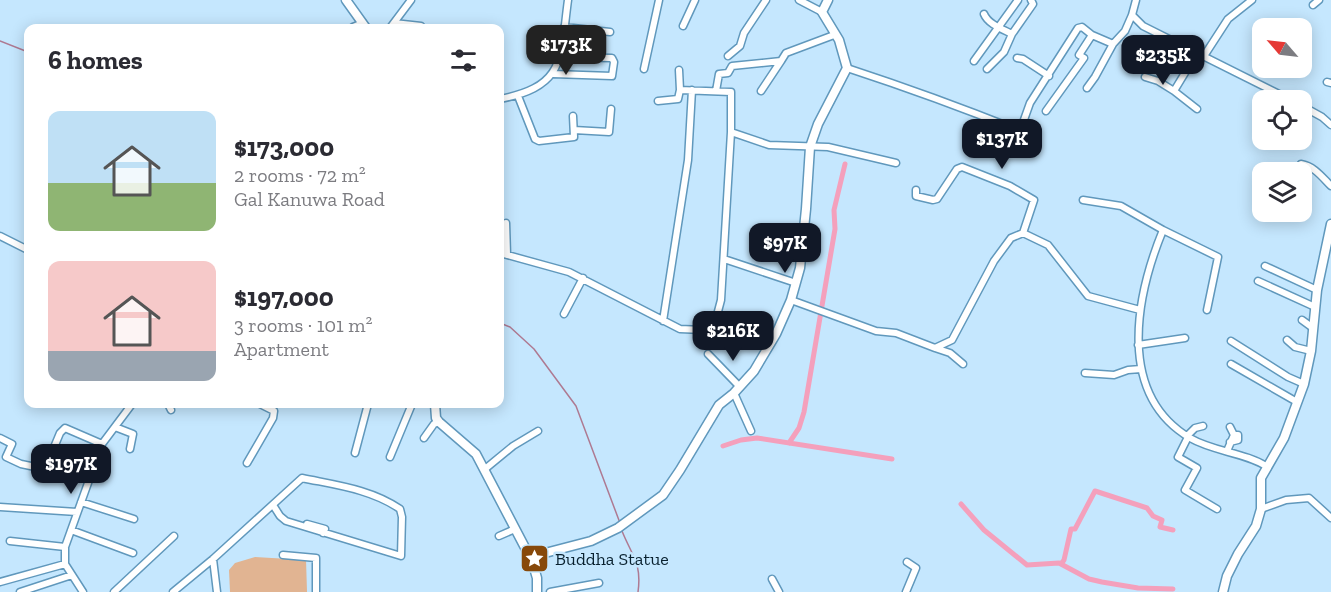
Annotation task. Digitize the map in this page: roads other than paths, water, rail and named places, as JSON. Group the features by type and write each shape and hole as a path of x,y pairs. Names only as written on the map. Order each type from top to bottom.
{"street":[{"path":"346,0 363,24"},
{"path":"393,24 411,0"},
{"path":"504,98 519,96 536,89 553,74 560,57 568,0"},
{"path":"644,69 659,0"},
{"path":"683,26 695,0"},
{"path":"729,56 740,46 744,33 766,0"},
{"path":"531,561 545,553 591,542 622,525 663,495 719,405 754,371 776,334 791,300 800,268 810,147 818,124 847,68 841,47 822,12 799,0"},
{"path":"822,12 828,0"},
{"path":"974,60 1017,0"},
{"path":"987,69 1004,52 1016,26 1033,4 1031,0"},
{"path":"1087,88 1113,44 1125,31 1136,0"},
{"path":"1174,91 1228,19 1252,0"},
{"path":"1313,5 1319,0"},
{"path":"984,14 997,27 1012,34"},
{"path":"1132,15 1143,26 1271,90"},
{"path":"564,27 610,32"},
{"path":"847,68 947,102 1020,131 1030,103 1078,28 1087,30 1092,35 1113,44"},
{"path":"760,91 786,53 834,35"},
{"path":"1046,111 1084,58 1079,55 1092,35"},
{"path":"553,74 558,76 612,76 614,62 612,58 560,57"},
{"path":"1017,58 1023,59 1049,76"},
{"path":"716,91 719,74 728,73 732,66 781,61"},
{"path":"658,101 678,99 679,70"},
{"path":"1145,77 1158,81 1197,109"},
{"path":"504,254 569,272 680,329 703,330 716,319 721,300 733,96 731,92 680,90"},
{"path":"663,321 688,160 692,90"},
{"path":"519,96 535,139 539,141 574,137 573,117"},
{"path":"574,130 609,132 611,109"},
{"path":"1312,112 1331,125"},
{"path":"731,132 769,145 828,147 896,163"},
{"path":"916,190 916,196 937,199 957,169 962,167 1010,186 1034,200 1023,233"},
{"path":"1312,168 1331,186"},
{"path":"1083,200 1121,206 1218,257 1206,310"},
{"path":"506,223 507,255"},
{"path":"1223,592 1227,576 1238,554 1256,526 1261,508 1261,478 1284,438 1304,384 1311,351 1317,290 1328,247 1331,224"},
{"path":"1163,230 1154,251 1140,310 1138,345 1141,369 1150,397 1163,416 1188,437 1197,442 1256,459 1268,467"},
{"path":"935,348 952,340 994,261 1011,238 1023,233 1048,245 1088,296 1140,310"},
{"path":"0,236 24,248"},
{"path":"724,259 796,283"},
{"path":"1265,266 1317,290"},
{"path":"564,314 583,278"},
{"path":"1258,281 1316,307"},
{"path":"791,300 876,331 896,333 950,353 963,364"},
{"path":"1302,321 1313,328"},
{"path":"1138,345 1185,338"},
{"path":"1287,340 1294,346 1311,351"},
{"path":"1231,341 1288,377 1304,384"},
{"path":"708,354 737,390 752,431"},
{"path":"1231,364 1297,402"},
{"path":"1084,373 1114,375 1128,370 1141,369"},
{"path":"83,592 65,564 65,547 102,444 129,408"},
{"path":"247,463 273,418 274,411 268,408"},
{"path":"355,453 367,408"},
{"path":"390,457 410,408"},
{"path":"434,408 439,422 476,454 485,469 531,561 537,578 537,592"},
{"path":"424,438 434,424 439,422"},
{"path":"1203,426 1195,428 1178,457 1197,468 1185,490 1217,509"},
{"path":"115,427 133,434 130,449"},
{"path":"1227,451 1230,442 1238,440 1238,435 1234,435 1230,427"},
{"path":"0,438 12,444 6,457 21,464 45,469 60,434 65,429 102,444"},
{"path":"485,469 513,446 538,431"},
{"path":"173,592 302,478 349,487 389,501 400,508 401,556 286,521 273,505"},
{"path":"1261,508 1286,500 1309,498 1331,518"},
{"path":"81,502 134,519"},
{"path":"0,507 77,512"},
{"path":"306,524 326,529 323,533"},
{"path":"498,536 515,529"},
{"path":"71,530 133,553"},
{"path":"114,592 174,536"},
{"path":"10,541 65,547"},
{"path":"283,555 316,558 316,592"},
{"path":"213,558 217,592"},
{"path":"906,592 916,568 907,562"},
{"path":"0,582 65,564"},
{"path":"20,592 72,575"},
{"path":"772,579 779,592"},
{"path":"550,592 599,583"}],"waterway":[{"path":"0,41 24,50"},
{"path":"789,443 799,428 804,412 835,229 834,210 845,164"},
{"path":"504,325 510,327 534,349 576,406 620,523"},
{"path":"723,446 757,438 892,459"},
{"path":"1061,564 1071,529 1075,529 1095,491 1147,508 1153,516 1162,520 1160,527 1173,530"},
{"path":"961,504 984,530 1027,565 1059,563 1089,579 1102,582 1138,588 1173,589"},
{"path":"622,531 639,574 638,592"}],"place":[{"name":"Buddha Statue","path":"534,559"}]}
